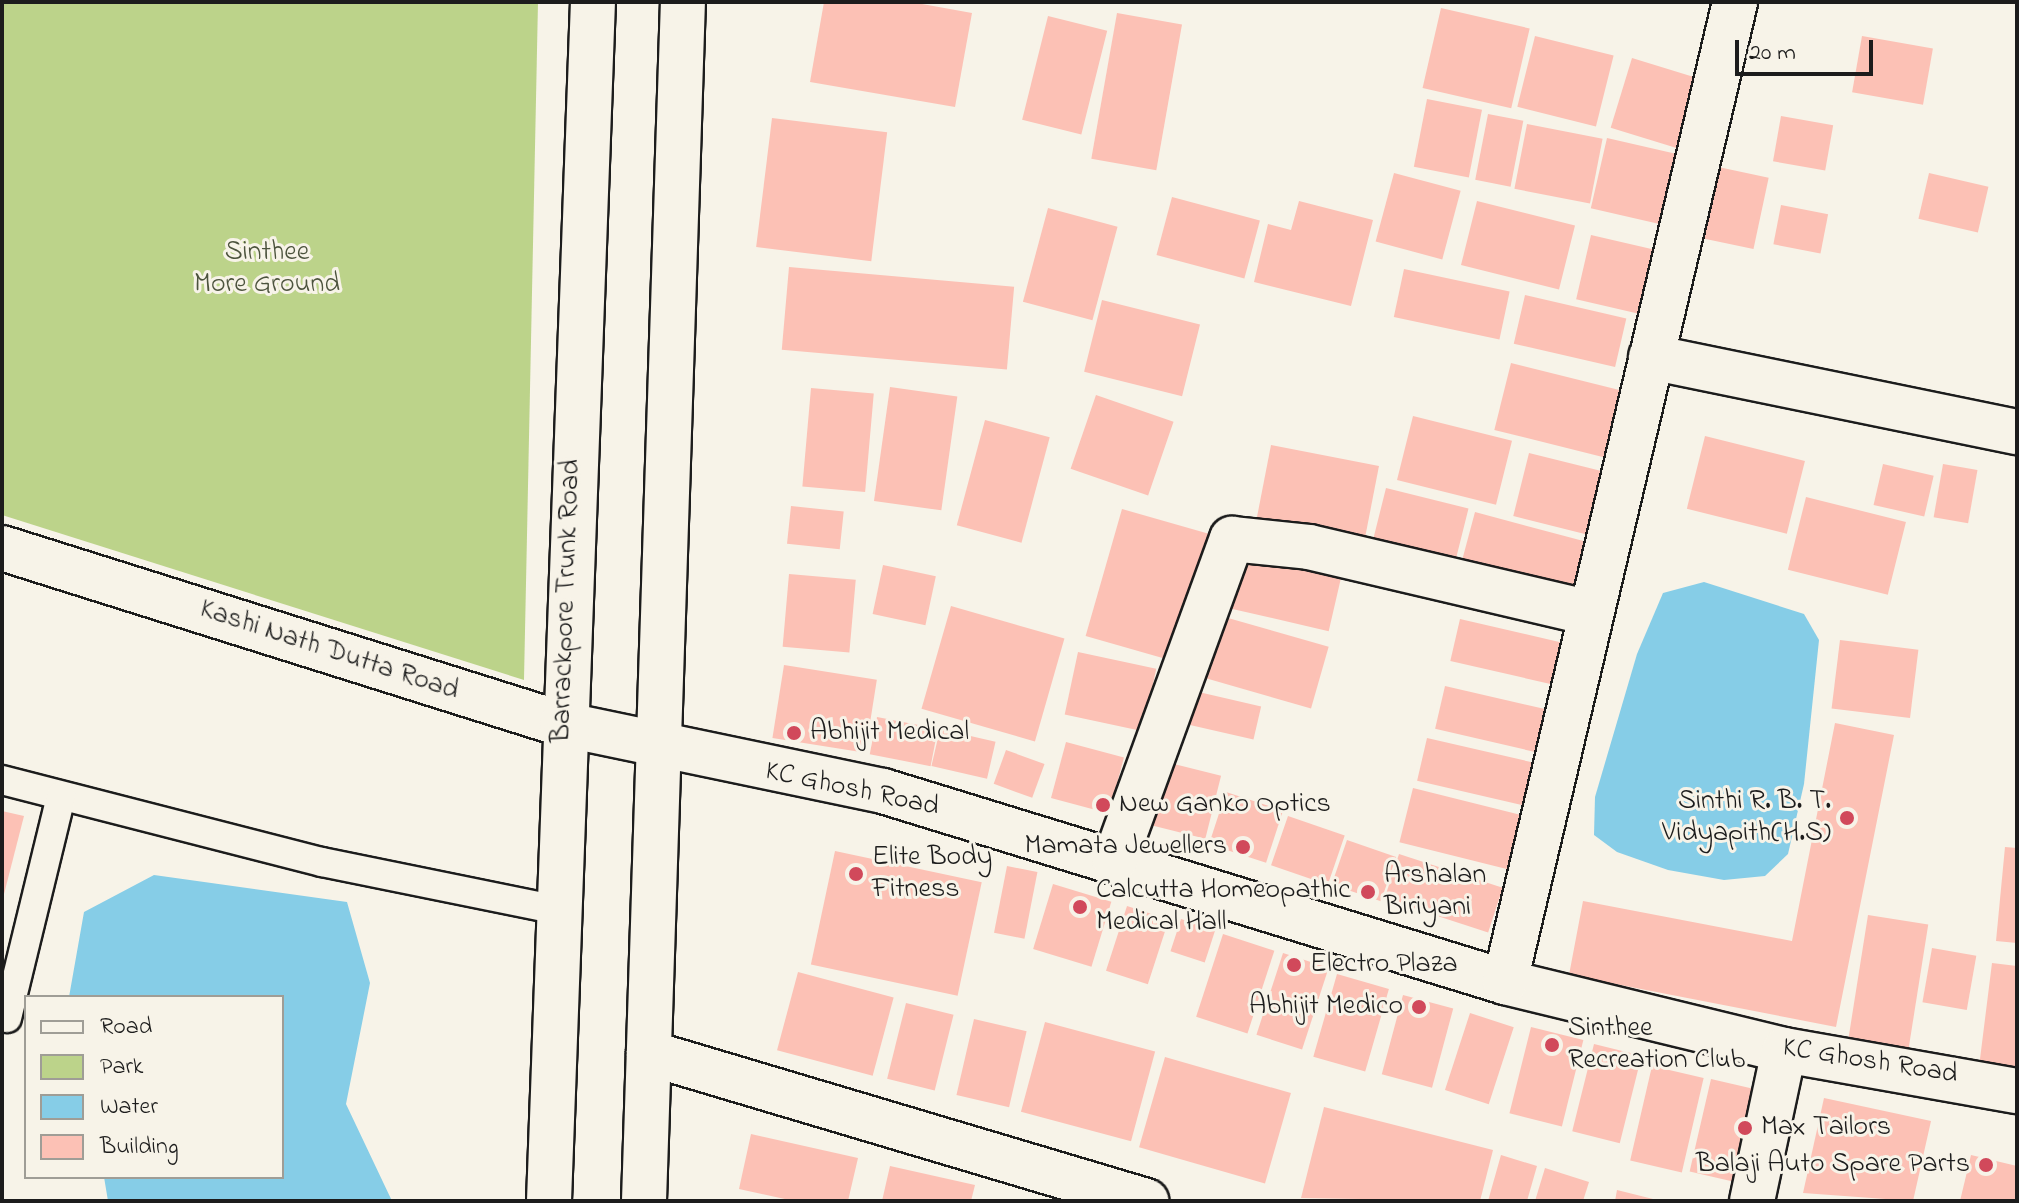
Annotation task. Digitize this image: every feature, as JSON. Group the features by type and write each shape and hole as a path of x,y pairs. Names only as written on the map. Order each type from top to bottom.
{"street":[{"name":"Barrackpore Trunk Road","path":"549,1201 562,724 593,2"},
{"path":"644,1201 683,2"},
{"path":"1505,982 1735,2"},
{"path":"1651,357 2017,432"},
{"path":"1115,860 1232,539 1309,547 1591,613"},
{"name":"Kashi Nath Dutta Road","path":"2,548 562,724 658,749"},
{"name":"KC Ghosh Road","path":"658,749 883,791 1115,860 1189,890 1505,982 1784,1050 2017,1091"},
{"path":"1752,1201 1784,1050"},
{"path":"649,1053 1139,1200"}],"lane":[{"path":"2,780 322,862 557,910"},
{"path":"7,1018 61,796"}],"green space":[{"name":"Sinthee More Ground","path":"2,2 538,2 524,680 2,515"}],"water":[{"path":"1704,582 1804,614 1819,640 1804,784 1788,854 1765,876 1724,880 1668,870 1617,852 1594,835 1595,797 1637,654 1663,593"},
{"path":"154,875 347,902 370,983 346,1104 392,1201 108,1201 104,1179 284,1179 284,995 69,995 84,912"}],"building":[{"path":"824,2 911,2 972,13 955,107 810,82"},
{"path":"1441,8 1530,28 1511,108 1423,88"},
{"path":"1117,13 1182,24 1156,170 1091,159"},
{"path":"1048,16 1107,31 1081,135 1022,120"},
{"path":"1535,36 1614,56 1596,126 1517,107"},
{"path":"1862,36 1933,49 1923,105 1852,92"},
{"path":"1632,58 1709,81 1687,151 1611,128"},
{"path":"1427,99 1482,110 1469,177 1414,167"},
{"path":"1488,114 1523,121 1511,187 1475,180"},
{"path":"1781,116 1833,125 1825,171 1773,161"},
{"path":"772,118 887,132 871,261 756,247"},
{"path":"1527,124 1603,139 1590,203 1514,189"},
{"path":"1607,138 1681,155 1665,225 1591,208"},
{"path":"1709,165 1769,178 1753,249 1694,236"},
{"path":"1394,173 1461,191 1442,259 1376,242"},
{"path":"1929,173 1988,187 1978,233 1918,219"},
{"path":"1172,197 1260,221 1244,279 1156,255"},
{"path":"1299,201 1373,220 1351,306 1254,282 1268,224 1291,230"},
{"path":"1477,201 1575,225 1559,289 1461,265"},
{"path":"1781,205 1828,214 1820,253 1773,244"},
{"path":"1048,208 1118,227 1092,320 1023,302"},
{"path":"1591,235 1661,251 1646,316 1576,299"},
{"path":"789,267 1014,287 1007,369 782,350"},
{"path":"1404,269 1510,291 1499,339 1394,317"},
{"path":"1525,295 1626,318 1615,367 1514,344"},
{"path":"1102,300 1200,324 1182,396 1084,372"},
{"path":"1511,363 1630,393 1614,460 1494,430"},
{"path":"890,387 957,396 941,510 874,501"},
{"path":"811,388 874,393 865,492 802,487"},
{"path":"1096,395 1174,422 1148,495 1071,469"},
{"path":"1413,416 1512,441 1496,505 1397,480"},
{"path":"985,420 1050,437 1022,543 957,525"},
{"path":"1705,436 1805,461 1787,534 1687,509"},
{"path":"1271,445 1379,466 1364,545 1256,524"},
{"path":"1529,453 1611,474 1596,537 1513,516"},
{"path":"1883,464 1934,476 1924,517 1874,505"},
{"path":"1943,464 1977,470 1968,523 1934,517"},
{"path":"1386,488 1468,509 1453,571 1371,550"},
{"path":"1806,497 1906,522 1888,595 1788,570"},
{"path":"791,506 844,512 840,549 787,544"},
{"path":"1122,509 1209,534 1173,661 1086,636"},
{"path":"1475,512 1595,544 1577,609 1458,577"},
{"path":"1244,549 1342,572 1329,631 1230,608"},
{"path":"883,565 936,576 925,625 873,614"},
{"path":"789,574 856,580 849,653 783,647"},
{"path":"951,606 1064,639 1035,741 922,709"},
{"path":"1221,616 1329,647 1311,708 1203,678"},
{"path":"1460,619 1571,645 1561,687 1450,661"},
{"path":"1840,640 1918,650 1910,718 1832,708"},
{"path":"1078,652 1156,669 1143,731 1065,715"},
{"path":"784,665 877,680 865,753 772,738"},
{"path":"1445,686 1557,712 1547,755 1435,729"},
{"path":"1190,690 1261,706 1253,740 1182,723"},
{"path":"877,717 938,729 931,766 870,754"},
{"name":"Sinthi R. B. T. Vidyapith(H.S)","path":"1835,723 1894,735 1836,1027 1569,975 1583,901 1792,941"},
{"path":"940,729 996,742 987,779 931,766"},
{"path":"1427,738 1539,764 1529,807 1417,781"},
{"path":"1066,742 1124,758 1109,814 1051,798"},
{"path":"1006,750 1045,764 1032,798 994,784"},
{"path":"1158,760 1221,776 1205,839 1142,823"},
{"path":"1413,788 1537,819 1524,873 1399,842"},
{"path":"1226,792 1283,811 1266,863 1209,844"},
{"path":"2,811 24,816 3,898 2,898"},
{"path":"1288,816 1345,836 1328,885 1271,865"},
{"path":"1347,840 1396,857 1381,901 1332,884"},
{"path":"2005,847 2017,848 2017,943 1996,941"},
{"path":"835,851 982,882 958,996 811,964"},
{"path":"1399,854 1503,888 1488,932 1384,899"},
{"path":"1007,866 1037,872 1024,939 994,933"},
{"path":"1053,884 1111,902 1091,967 1033,949"},
{"path":"1127,906 1169,920 1148,984 1106,971"},
{"path":"1868,915 1928,925 1909,1049 1848,1039"},
{"path":"1181,919 1215,930 1205,962 1170,951"},
{"path":"1223,934 1274,951 1247,1033 1196,1017"},
{"path":"1932,948 1976,956 1967,1010 1922,1002"},
{"path":"1283,953 1329,968 1302,1050 1256,1035"},
{"path":"1992,963 2017,966 2017,1072 1979,1067"},
{"path":"798,972 894,998 873,1076 777,1050"},
{"path":"1337,974 1389,989 1365,1072 1313,1057"},
{"path":"1403,995 1453,1008 1432,1088 1382,1074"},
{"path":"906,1003 954,1015 935,1091 887,1079"},
{"path":"1470,1013 1514,1027 1489,1104 1445,1090"},
{"path":"974,1019 1027,1031 1009,1107 956,1095"},
{"path":"1045,1022 1155,1052 1131,1141 1021,1112"},
{"path":"1531,1027 1583,1040 1562,1126 1509,1113"},
{"path":"1594,1044 1642,1056 1620,1143 1572,1131"},
{"path":"1165,1057 1291,1093 1265,1183 1139,1147"},
{"path":"1652,1066 1704,1078 1682,1172 1630,1161"},
{"path":"1711,1079 1761,1090 1739,1183 1690,1172"},
{"path":"1824,1098 1931,1121 1913,1201 1803,1193"},
{"path":"1324,1107 1493,1150 1480,1201 1301,1198"},
{"path":"751,1134 858,1158 848,1201 794,1201 739,1189"},
{"path":"1501,1155 1537,1166 1527,1201 1488,1201"},
{"path":"1971,1155 2017,1166 2017,1201 1960,1201"},
{"path":"890,1166 975,1185 971,1201 882,1201"},
{"path":"1545,1168 1589,1182 1583,1201 1535,1201"},
{"path":"1617,1190 1657,1200 1657,1201 1615,1201"}],"place":[{"name":"Abhijit Medical","path":"794,733"},
{"name":"New Ganko Optics","path":"1103,805"},
{"name":"Sinthi R. B. T. Vidyapith(H.S)","path":"1847,818"},
{"name":"Mamata Jewellers","path":"1243,847"},
{"name":"Elite Body Fitness","path":"856,874"},
{"name":"Arshalan Biriyani","path":"1368,892"},
{"name":"Calcutta Homeopathic Medical Hall","path":"1080,907"},
{"name":"Electro Plaza","path":"1294,965"},
{"name":"Abhijit Medico","path":"1419,1007"},
{"name":"Sinthee Recreation Club","path":"1552,1045"},
{"name":"Max Tailors","path":"1745,1128"},
{"name":"Balaji Auto Spare Parts","path":"1986,1165"}]}
